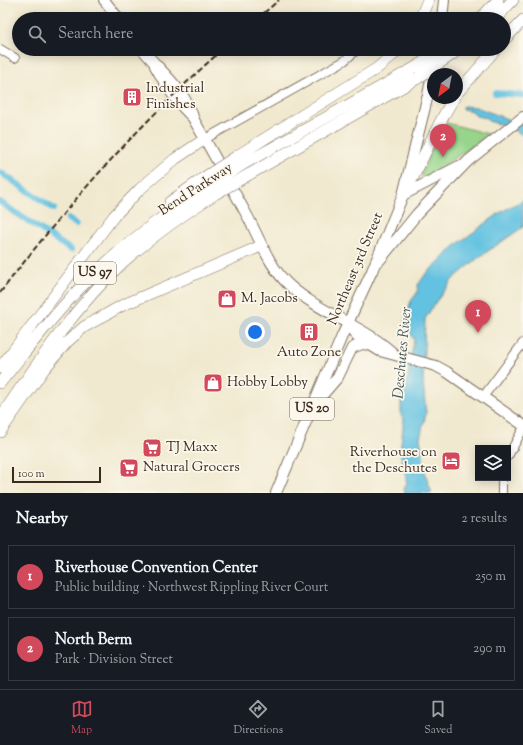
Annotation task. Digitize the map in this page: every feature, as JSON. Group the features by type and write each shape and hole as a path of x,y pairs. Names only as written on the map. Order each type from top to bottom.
{"highway":[{"path":"423,12 428,0"},
{"path":"487,12 498,0"},
{"path":"502,12 513,0"},
{"path":"511,33 523,20"},
{"path":"210,185 242,165 376,69 392,56"},
{"name":"Bend Parkway","path":"0,383 78,290 112,257 174,208 242,165 416,67 432,56"},
{"name":"Bend Parkway","path":"242,165 418,78 450,56"},
{"path":"463,86 490,56"},
{"path":"403,195 440,120 450,104"},
{"path":"0,368 114,216 140,189 175,159 205,139"},
{"name":"Bend Parkway","path":"0,419 52,344 103,282 210,185"},
{"path":"0,432 44,369 67,342 84,327 123,305 261,246"}],"main road":[{"path":"104,0 113,12"},
{"path":"443,12 444,0"},
{"path":"148,56 185,111 194,120 261,246 277,271 290,285 311,303 361,330 383,344 394,354"},
{"name":"Northeast 3rd Street","path":"276,493 372,271 403,195 428,95 435,56"},
{"path":"372,271 418,214 468,161 521,118"},
{"path":"403,195 468,161"},
{"path":"348,324 357,337 386,354 394,354 436,366 462,381 483,398 523,425"},
{"path":"313,407 338,377 350,350 362,344 370,344"}],"street":[{"path":"0,49 15,58"},
{"path":"205,139 344,61 350,56"},
{"path":"483,398 523,343"},
{"path":"511,451 523,429"},
{"path":"502,481 502,493"}],"green space":[{"path":"447,123 488,134 467,150 423,178 421,174 441,128"}],"water":[{"path":"463,106 476,107 523,125 523,135 504,125 488,121 487,118 476,116 472,111 463,109"},
{"path":"523,200 523,227 478,258 453,279 425,319 423,381 426,414 420,438 426,476 432,493 405,493 404,489 407,483 400,452 404,419 401,416 401,396 405,392 414,340 404,321 411,301 417,293 418,285 425,275 456,245 501,212"}],"waterway":[{"path":"495,93 523,95"},
{"path":"0,172 54,209"},
{"path":"0,202 71,250"},
{"path":"68,219 76,224"}],"railway":[{"path":"265,12 279,0"},
{"path":"0,293 51,228 106,166 163,106 215,56"}],"place":[{"name":"Industrial Finishes","path":"132,97"},
{"name":"North Berm","path":"443,157"},
{"name":"M. Jacobs","path":"227,299"},
{"name":"Auto Zone","path":"309,332"},
{"name":"Riverhouse Convention Center","path":"478,333"},
{"name":"Hobby Lobby","path":"213,383"},
{"name":"TJ Maxx","path":"152,448"},
{"name":"Riverhouse on the Deschutes","path":"451,461"},
{"name":"Natural Grocers","path":"129,468"}],"water label":[{"name":"Deschutes River","path":"403,353"}]}
